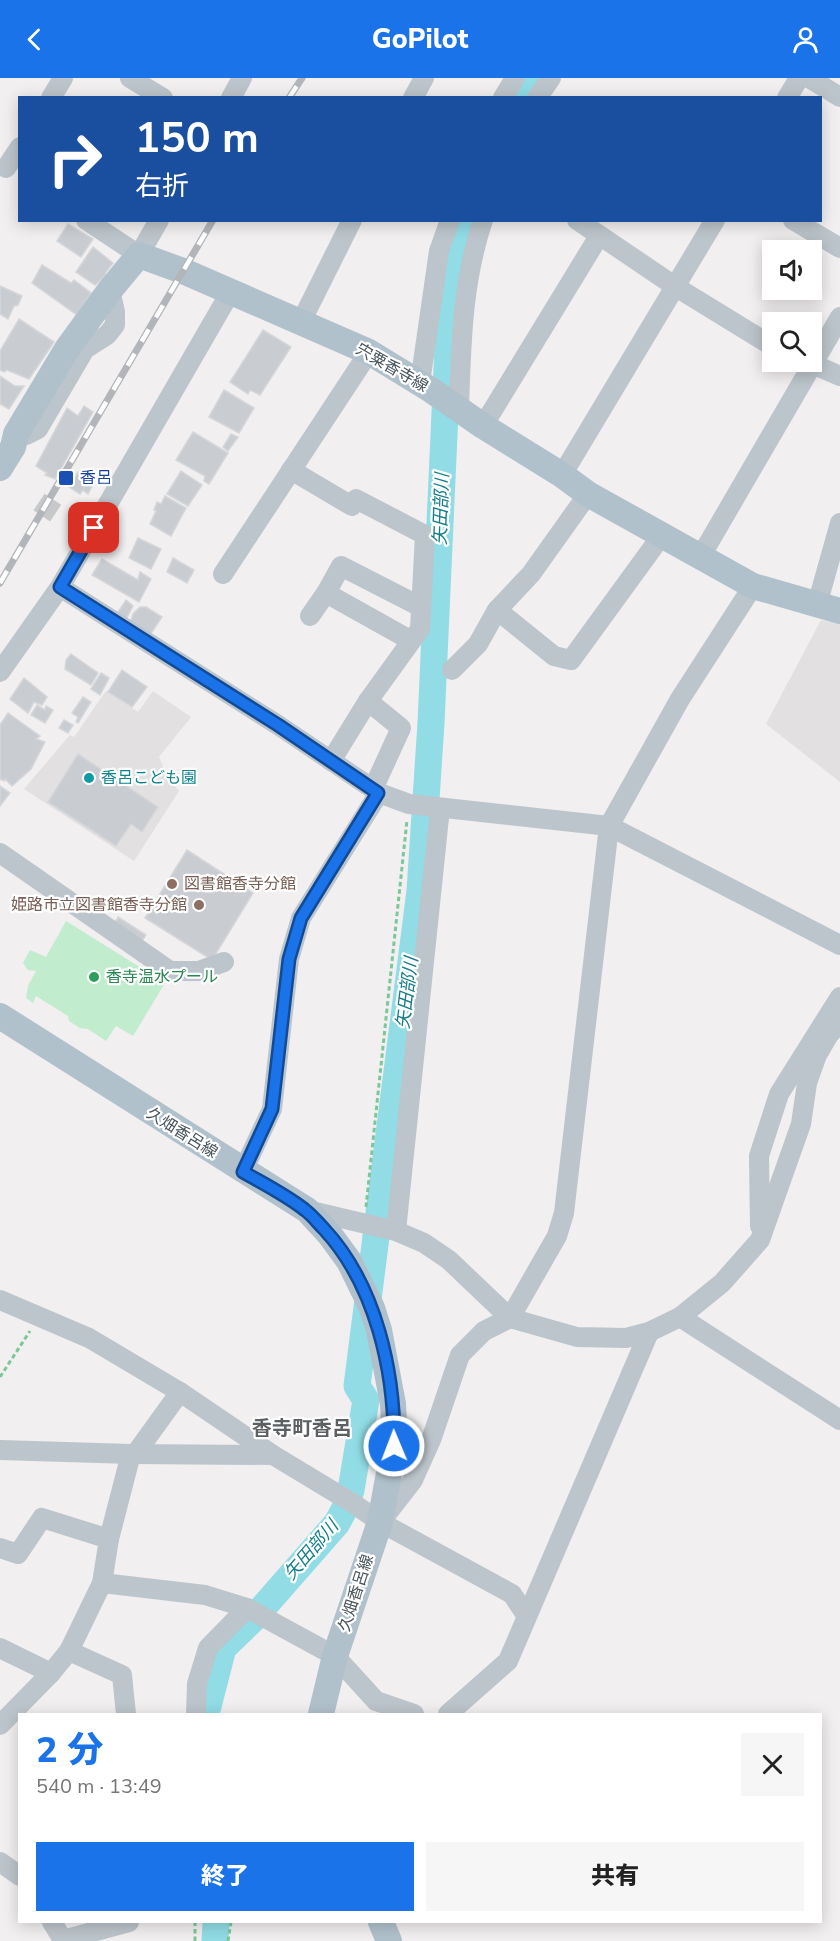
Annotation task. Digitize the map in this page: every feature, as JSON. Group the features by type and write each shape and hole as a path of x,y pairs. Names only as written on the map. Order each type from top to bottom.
{"main road":[{"path":"0,468 13,447 8,429 110,290 139,255"},
{"name":"宍粟香寺線","path":"139,255 231,291 369,352 588,494 662,536 753,586 829,608"},
{"name":"久畑香呂線","path":"0,1016 243,1172 307,1210 330,1235 349,1261 364,1290 379,1330 393,1404 394,1446 380,1522 335,1656 321,1713"},
{"path":"381,1923 389,1941"}],"street":[{"path":"52,96 63,78"},
{"path":"129,78 160,96"},
{"path":"232,96 242,78"},
{"path":"414,96 423,78"},
{"path":"503,96 515,78"},
{"path":"538,96 550,78"},
{"path":"788,96 799,78"},
{"path":"809,78 840,97"},
{"path":"9,170 18,151"},
{"path":"89,222 139,255 158,222"},
{"path":"301,322 351,222"},
{"path":"425,387 439,251 449,222"},
{"path":"459,410 463,310 476,241 482,222"},
{"path":"580,222 676,287 762,340"},
{"path":"562,475 714,222"},
{"path":"796,222 840,248"},
{"path":"483,426 599,236"},
{"path":"0,672 60,587 231,291"},
{"path":"822,344 840,317"},
{"path":"223,574 369,352"},
{"path":"822,368 840,376"},
{"path":"701,556 804,372"},
{"path":"291,470 352,506 357,499 424,535 420,629 368,702 331,761"},
{"path":"452,670 478,644 497,610 531,574 588,494"},
{"path":"829,608 840,523"},
{"path":"497,610 554,656 571,660 662,536"},
{"path":"310,616 341,566 421,607"},
{"path":"380,1522 413,1480 431,1440 460,1356 484,1331 510,1318 557,1236 564,1213 609,826 680,699 753,586"},
{"path":"60,587 278,725 376,791 409,804 609,826 840,945"},
{"path":"326,593 411,640"},
{"path":"243,1172 272,1109 289,959 301,918 376,791 401,728 368,702"},
{"path":"396,1231 440,808"},
{"path":"0,853 170,971 199,971 224,962"},
{"path":"760,1240 759,1156 762,1145 779,1094 840,997"},
{"path":"307,1210 396,1231 424,1244 449,1260 510,1318 576,1337 626,1338 650,1332 680,1317 722,1282 760,1240 801,1124 807,1083 817,1055 828,1036 840,1022"},
{"path":"0,1300 89,1338 180,1392 273,1455 380,1522 512,1594 526,1615"},
{"path":"680,1317 840,1420"},
{"path":"449,1713 507,1661 650,1332"},
{"path":"0,1725 51,1673 69,1651 102,1583 109,1539 133,1454 180,1392"},
{"path":"0,1449 133,1454 273,1455"},
{"path":"0,1548 18,1554 42,1518 109,1539"},
{"path":"102,1583 205,1595 247,1608 335,1656 376,1701 411,1713"},
{"path":"196,1713 197,1684 208,1648 247,1608"},
{"path":"0,1648 51,1673"},
{"path":"69,1651 122,1675 126,1713"},
{"path":"0,1862 18,1875"},
{"path":"53,1923 63,1941 126,1923"}],"path":[{"path":"364,1224 409,804"},
{"path":"0,1377 39,1316"},
{"path":"195,1923 195,1941"},
{"path":"228,1941 231,1923"}],"shaded area":[{"path":"821,620 840,624 840,782 766,724"},
{"path":"106,691 138,712 153,691 191,717 159,757 167,776 179,791 134,861 24,789 70,735 74,737"}],"green space":[{"name":"香寺温水プール","path":"66,921 165,983 133,1036 116,1026 106,1041 88,1029 80,1028 69,1021 68,1016 36,996 33,1003 26,998 28,986 36,971 28,970 23,963 30,950 46,957"}],"building":[{"path":"68,224 93,239 81,257 57,241"},
{"path":"93,247 113,263 105,276 95,285 76,272"},
{"path":"42,265 71,283 74,280 91,293 77,315 32,283"},
{"path":"0,286 22,296 8,319 0,314"},
{"path":"19,319 54,342 29,379 7,370 4,372 0,370 0,351"},
{"path":"263,330 291,347 260,395 250,390 248,394 230,382"},
{"path":"0,376 15,386 24,386 9,409 0,404"},
{"path":"224,390 254,408 239,433 209,417"},
{"path":"84,406 93,412 55,479 45,475 47,473 36,466 67,408 78,416"},
{"path":"193,432 228,453 209,484 204,481 205,476 176,460"},
{"path":"231,434 238,437 228,451 223,447"},
{"path":"181,471 202,485 188,506 167,494"},
{"path":"78,472 89,478 88,482 93,484 88,494 83,490 80,494 69,487"},
{"path":"165,496 186,508 171,536 150,524 157,502 161,504"},
{"path":"138,538 161,549 151,569 129,558"},
{"path":"173,558 194,570 187,583 167,572"},
{"path":"102,559 138,580 140,572 151,579 139,602 92,575"},
{"path":"126,600 133,606 125,621 116,615"},
{"path":"140,607 146,607 162,617 150,635 130,624 133,614"},
{"path":"71,654 98,673 91,685 65,669 66,660"},
{"path":"122,670 147,687 132,707 108,692"},
{"path":"101,673 109,678 100,695 91,689"},
{"path":"24,678 47,697 42,705 34,702 28,713 10,699"},
{"path":"83,697 91,702 78,723 76,722 78,717 72,713"},
{"path":"37,705 45,710 46,706 53,710 45,723 31,715"},
{"path":"8,713 40,736 36,739 45,742 31,769 12,786 5,779 4,781 0,779 0,725"},
{"path":"64,720 73,725 68,733 59,728"},
{"name":"香呂こども園","path":"78,754 158,807 142,832 131,824 116,846 48,802"},
{"path":"0,786 10,793 0,806"},
{"name":"姫路市立図書館香寺分館","path":"187,850 253,893 212,960 145,918"},
{"path":"118,917 146,935 142,941 115,923"}],"waterway":[{"name":"矢田部川","path":"524,96 535,78"},
{"name":"矢田部川","path":"206,1713 223,1648 252,1620 337,1523 351,1490 366,1400 357,1386 420,891 431,723 449,324 456,247 465,222"},
{"name":"矢田部川","path":"215,1941 216,1923"}],"tunnel":[{"path":"39,502 57,514"}],"railway":[{"path":"290,96 302,78"},
{"path":"0,583 212,222"}],"place":[{"name":"香呂","path":"66,478"},
{"name":"香呂こども園","path":"89,778"},
{"name":"図書館香寺分館","path":"172,884"},
{"name":"姫路市立図書館香寺分館","path":"199,905"},
{"name":"香寺温水プール","path":"94,977"}],"district":[{"name":"香寺町香呂","path":"302,1428"}],"route":[{"path":"94,528 60,587 278,725 378,793 301,918 289,959 272,1109 243,1172 307,1210 330,1235 349,1261 372,1308 379,1330 393,1404 394,1446"}]}
